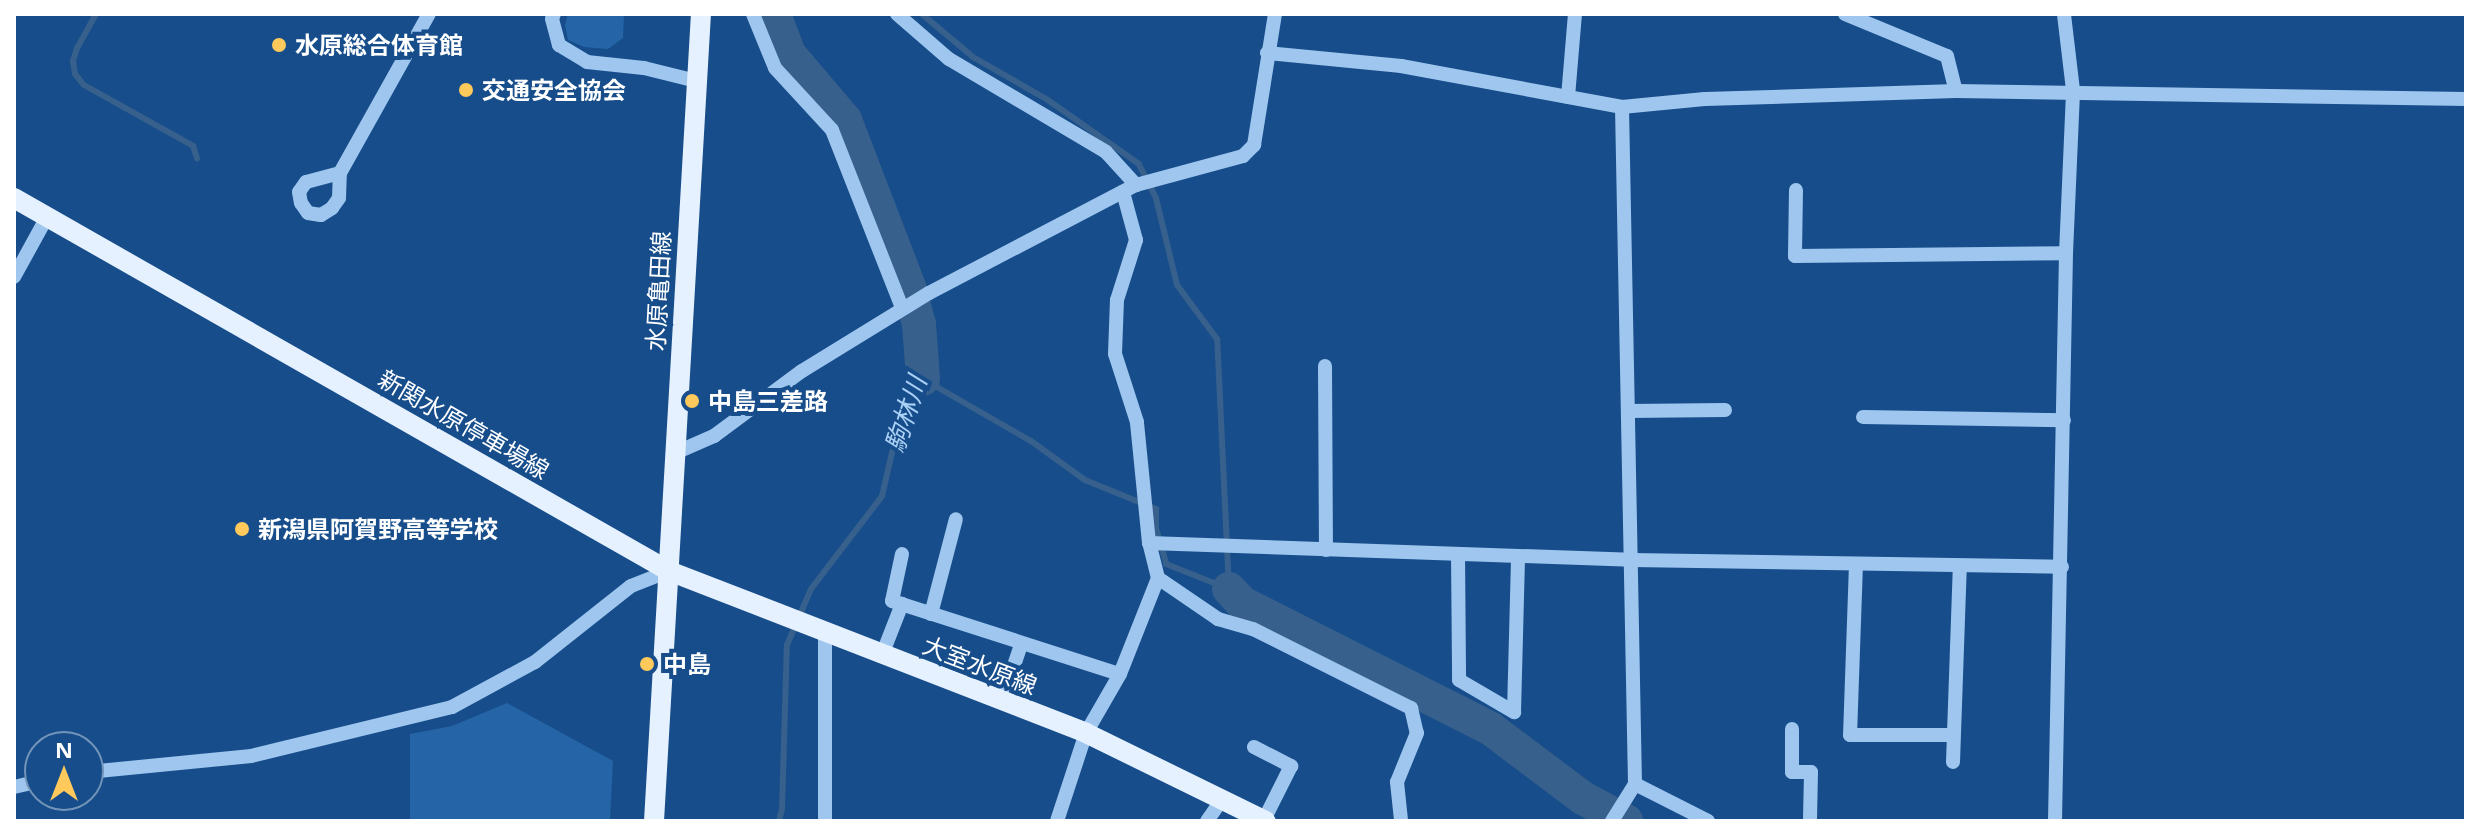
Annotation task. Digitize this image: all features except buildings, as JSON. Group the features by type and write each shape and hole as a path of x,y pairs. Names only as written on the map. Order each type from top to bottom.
{"main road":[{"name":"水原亀田線","path":"669,571 701,14"},
{"name":"新関水原停車場線","path":"14,198 669,571"},
{"name":"大室水原線","path":"669,571 1086,733 1265,820"},
{"path":"654,821 669,571"}],"street":[{"path":"340,173 429,14"},
{"path":"554,14 552,19 559,45 587,62 644,68 696,81"},
{"path":"753,14 775,68 832,130 902,308"},
{"path":"897,14 949,59 1106,152 1130,188 1136,240 1117,300 1115,354 1137,422 1149,543 1158,578 1120,674 1086,733 1057,821"},
{"path":"675,453 714,436 802,371 929,293 1130,188 1243,156 1254,145 1275,14"},
{"path":"1568,97 1575,14"},
{"path":"1845,14 1947,56 1956,91"},
{"path":"2055,821 2066,253 2073,90 2064,14"},
{"path":"1267,53 1401,66 1622,107 1705,99 1956,91 2073,90 2466,99"},
{"path":"1612,821 1635,784 1622,107"},
{"path":"1796,190 1795,256 2066,253"},
{"path":"14,277 47,217"},
{"path":"1325,366 1326,550"},
{"path":"1628,411 1725,410"},
{"path":"1863,417 2064,420"},
{"path":"931,614 956,519"},
{"path":"1149,543 1631,560 2062,567"},
{"path":"902,554 892,601 1021,645 1120,674"},
{"path":"1458,554 1459,680 1514,712 1518,556"},
{"path":"1856,564 1850,735 1952,735"},
{"path":"1953,762 1960,566"},
{"path":"104,770 251,756 452,707 535,662 631,586 669,571"},
{"path":"1158,578 1218,619 1253,629 1411,708 1417,733 1397,782 1401,821"},
{"path":"882,655 902,604"},
{"path":"825,633 825,821"},
{"path":"1002,701 1021,645"},
{"path":"1792,729 1792,772 1811,772 1810,821"},
{"path":"1254,747 1291,766 1265,820"},
{"path":"1635,784 1708,821"},
{"path":"1207,821 1223,798"}],"shaded area":[{"path":"568,14 624,14 623,38 608,49 584,47 568,40 565,25"},
{"path":"507,703 613,761 610,821 410,821 410,734 452,726"}],"waterway":[{"path":"96,14 77,48 73,61 75,74 84,85 193,146 197,158"},
{"name":"駒林川","path":"774,14 789,54 845,120 909,287 919,324 923,379"},
{"path":"779,821 782,809 787,645 811,589 882,496 897,431 911,397 923,379 1031,441 1085,480 1156,509 1156,528 1166,564 1229,589 1217,339 1177,285 1156,198 1139,164 1048,100 973,57 922,14"},
{"path":"1229,589 1242,603 1491,729 1583,798 1626,821"}],"place":[{"name":"水原総合体育館","path":"279,45"},
{"name":"交通安全協会","path":"466,90"},
{"name":"中島三差路","path":"692,401"},
{"name":"新潟県阿賀野高等学校","path":"242,529"},
{"name":"中島","path":"647,664"}]}
